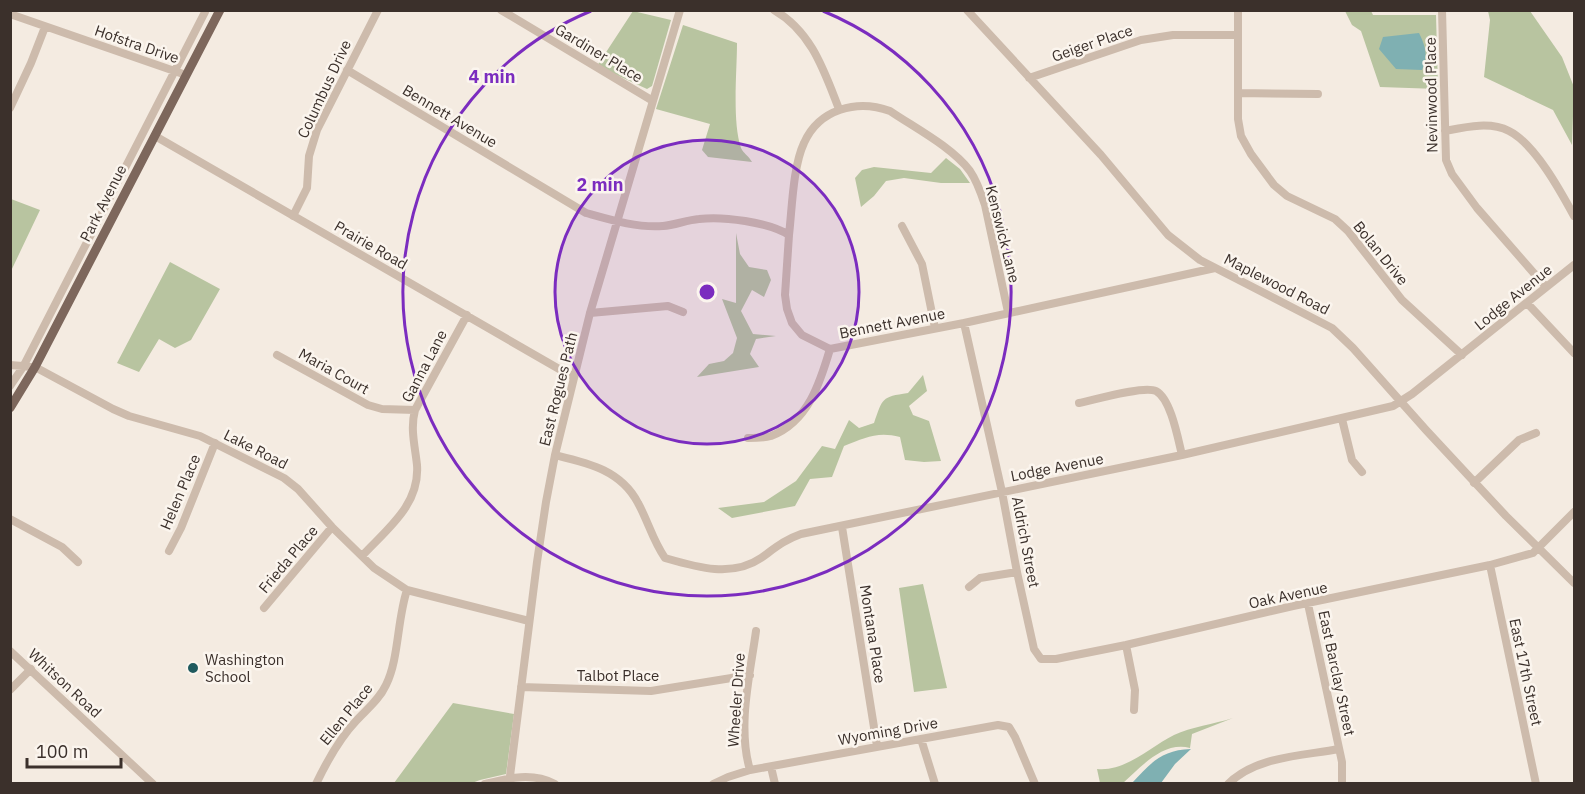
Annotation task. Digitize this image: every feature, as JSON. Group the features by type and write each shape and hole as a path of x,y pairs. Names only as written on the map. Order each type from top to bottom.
{"main road":[{"name":"Park Avenue","path":"10,408 35,367 220,10"}],"street":[{"name":"Columbus Drive","path":"293,216 307,188 312,143 378,10"},
{"name":"Gardiner Place","path":"501,10 653,101"},
{"name":"East Rogues Path","path":"509,781 529,621 555,455 590,313 680,10"},
{"path":"774,10 789,19 810,45 820,61 839,109 820,122 803,144 798,162 789,235"},
{"name":"Maplewood Road","path":"967,10 1101,155 1168,235 1185,250 1215,268 1332,328 1353,348 1474,483 1538,549 1575,583"},
{"name":"Bolan Drive","path":"1238,10 1238,119 1241,136 1251,154 1274,185 1287,196 1335,219 1348,231 1402,300 1462,355"},
{"name":"Nevinwood Place","path":"1442,10 1446,160 1452,174 1483,215 1546,287"},
{"path":"10,386 22,367 205,12"},
{"name":"Hofstra Drive","path":"10,14 186,75"},
{"path":"10,108 32,63 45,27"},
{"name":"Geiger Place","path":"1029,78 1158,36 1237,35"},
{"name":"Bennett Avenue","path":"347,70 586,213 617,221 663,226 711,218 760,223 780,229 789,235 785,295 792,323 802,335 830,349 964,323 1215,268"},
{"path":"1238,93 1318,94"},
{"name":"Kenswick Lane","path":"839,109 864,105 890,111 958,158 971,172 985,205 1008,312"},
{"path":"1445,131 1476,126 1492,126 1509,130 1526,145 1544,167 1575,216"},
{"name":"Prairie Road","path":"155,136 573,377"},
{"path":"902,226 922,264 936,328"},
{"name":"Lodge Avenue","path":"555,455 611,473 625,485 638,503 655,543 665,558 704,568 728,570 745,567 786,539 1182,455 1393,406 1462,355 1575,265"},
{"path":"1527,303 1575,353"},
{"path":"590,313 668,306 683,312"},
{"name":"Ganna Lane","path":"362,556 405,510 416,487 417,469 412,428 416,410 468,315"},
{"name":"Aldrich Street","path":"964,323 1034,649 1041,659"},
{"path":"748,438 770,437 800,417 816,392 830,349"},
{"name":"Maria Court","path":"277,355 368,405 381,409 416,410"},
{"name":"Lake Road","path":"10,365 35,367 113,409 129,416 185,430 284,477 362,556 384,576 407,590 529,621"},
{"path":"1079,403 1146,389 1157,391 1166,402 1182,455"},
{"path":"1342,419 1352,460 1362,472"},
{"path":"1474,483 1519,440 1536,433"},
{"name":"Helen Place","path":"169,551 181,528 215,443"},
{"path":"1538,549 1575,512"},
{"path":"10,519 62,547 78,562"},
{"name":"Frieda Place","path":"264,608 332,527"},
{"name":"Montana Place","path":"842,527 877,746"},
{"name":"Oak Avenue","path":"1041,659 1056,659 1126,645 1490,566 1533,553 1538,549"},
{"name":"East 17th Street","path":"1490,566 1536,783"},
{"path":"969,587 980,578 1017,572"},
{"name":"Ellen Place","path":"316,783 334,748 379,697 386,685 392,670 399,620 407,590"},
{"name":"East Barclay Street","path":"1308,604 1342,762 1342,783"},
{"name":"Wheeler Drive","path":"750,770 744,740 756,631"},
{"path":"1126,645 1135,690 1134,710"},
{"name":"Whitson Road","path":"10,651 153,783"},
{"path":"10,690 31,669"},
{"name":"Talbot Place","path":"521,687 651,691 750,675"},
{"name":"Wyoming Drive","path":"713,783 750,770 998,725 1009,727 1035,783"},
{"path":"921,739 935,783"},
{"path":"1228,783 1238,774 1253,766 1339,749"},
{"path":"771,767 775,783"},
{"path":"485,783 539,777 555,783"}],"green space":[{"path":"633,11 671,20 652,86 647,89 597,66"},
{"path":"1345,11 1371,11 1373,15 1436,15 1438,89 1380,87 1361,31 1352,25"},
{"path":"1488,11 1530,11 1562,57 1574,87 1572,145 1553,110 1484,77 1490,20"},
{"path":"683,25 737,43 738,137 741,148 752,162 708,157 702,150 710,124 656,109"},
{"path":"946,158 960,169 970,183 941,183 904,178 886,181 861,207 855,178 862,170 874,167 931,173"},
{"path":"10,199 40,210 11,271"},
{"path":"736,233 740,254 749,267 767,270 771,280 764,297 752,290 741,311 753,334 776,336 756,339 750,354 759,367 697,377 709,364 724,361 733,353 737,338 722,299 736,303"},
{"path":"170,262 220,289 191,340 175,348 159,339 139,372 117,363"},
{"path":"923,375 927,391 909,406 913,415 929,421 941,461 905,460 900,437 871,436 844,446 832,477 810,479 795,506 732,518 718,508 764,502 796,481 822,446 835,449 849,420 859,428 874,423 884,400 908,393"},
{"path":"923,584 947,688 914,692 899,588"},
{"path":"453,703 514,714 506,774 472,783 394,783"},
{"path":"1233,718 1192,734 1190,748 1171,748 1153,757 1123,783 1100,783 1097,769 1117,767 1127,763 1181,732"}],"water":[{"path":"1419,33 1425,52 1422,70 1396,69 1379,49 1383,37"},
{"path":"1191,749 1175,764 1161,783 1132,783 1157,759 1172,752"}],"place":[{"name":"Washington School","path":"193,668"}]}
